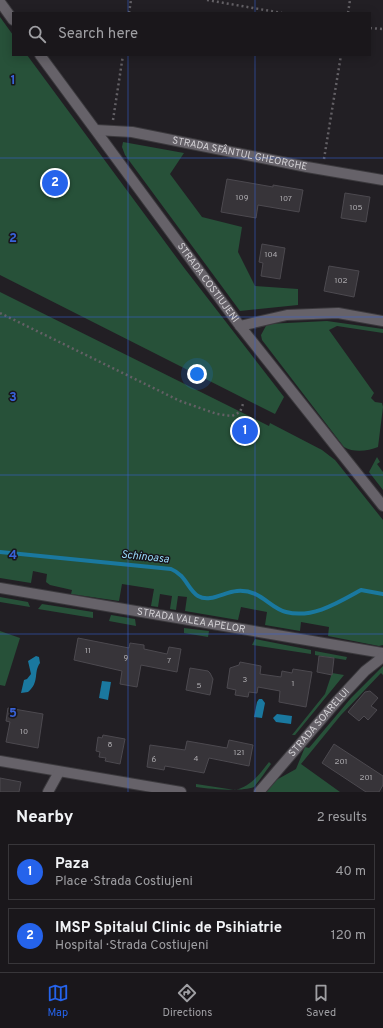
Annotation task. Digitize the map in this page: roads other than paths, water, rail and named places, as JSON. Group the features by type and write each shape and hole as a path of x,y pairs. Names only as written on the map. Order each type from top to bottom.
{"street":[{"path":"0,2 12,19"},
{"name":"STRADA COSTIUJENI","path":"41,56 240,326 383,506"},
{"name":"STRADA SFÂNTUL GHEORGHE","path":"96,130 132,132 322,170 383,180"},
{"path":"240,326 287,315 338,313 383,321"},
{"name":"STRADA VALEA APELOR","path":"0,588 383,653"},
{"name":"STRADA SOARELUI","path":"259,792 364,671 383,657"},
{"path":"0,761 181,792"},
{"path":"48,792 60,772"}],"water":[{"path":"36,656 39,657 40,663 34,685 28,692 21,693 24,680 31,674 28,661"},
{"path":"102,681 111,682 108,700 99,698"},
{"path":"259,699 262,699 265,703 262,718 254,717"},
{"path":"277,714 292,716 291,724 276,722 273,718"}],"waterway":[{"name":"Schinoasa","path":"0,552 171,569 180,575 198,596 203,598 212,598 232,592 245,591 259,596 280,610 296,614 325,608 361,590 383,594"}],"place":[{"name":"IMSP Spitalul Clinic de Psihiatrie","path":"55,183"},
{"name":"Paza","path":"245,431"}]}
